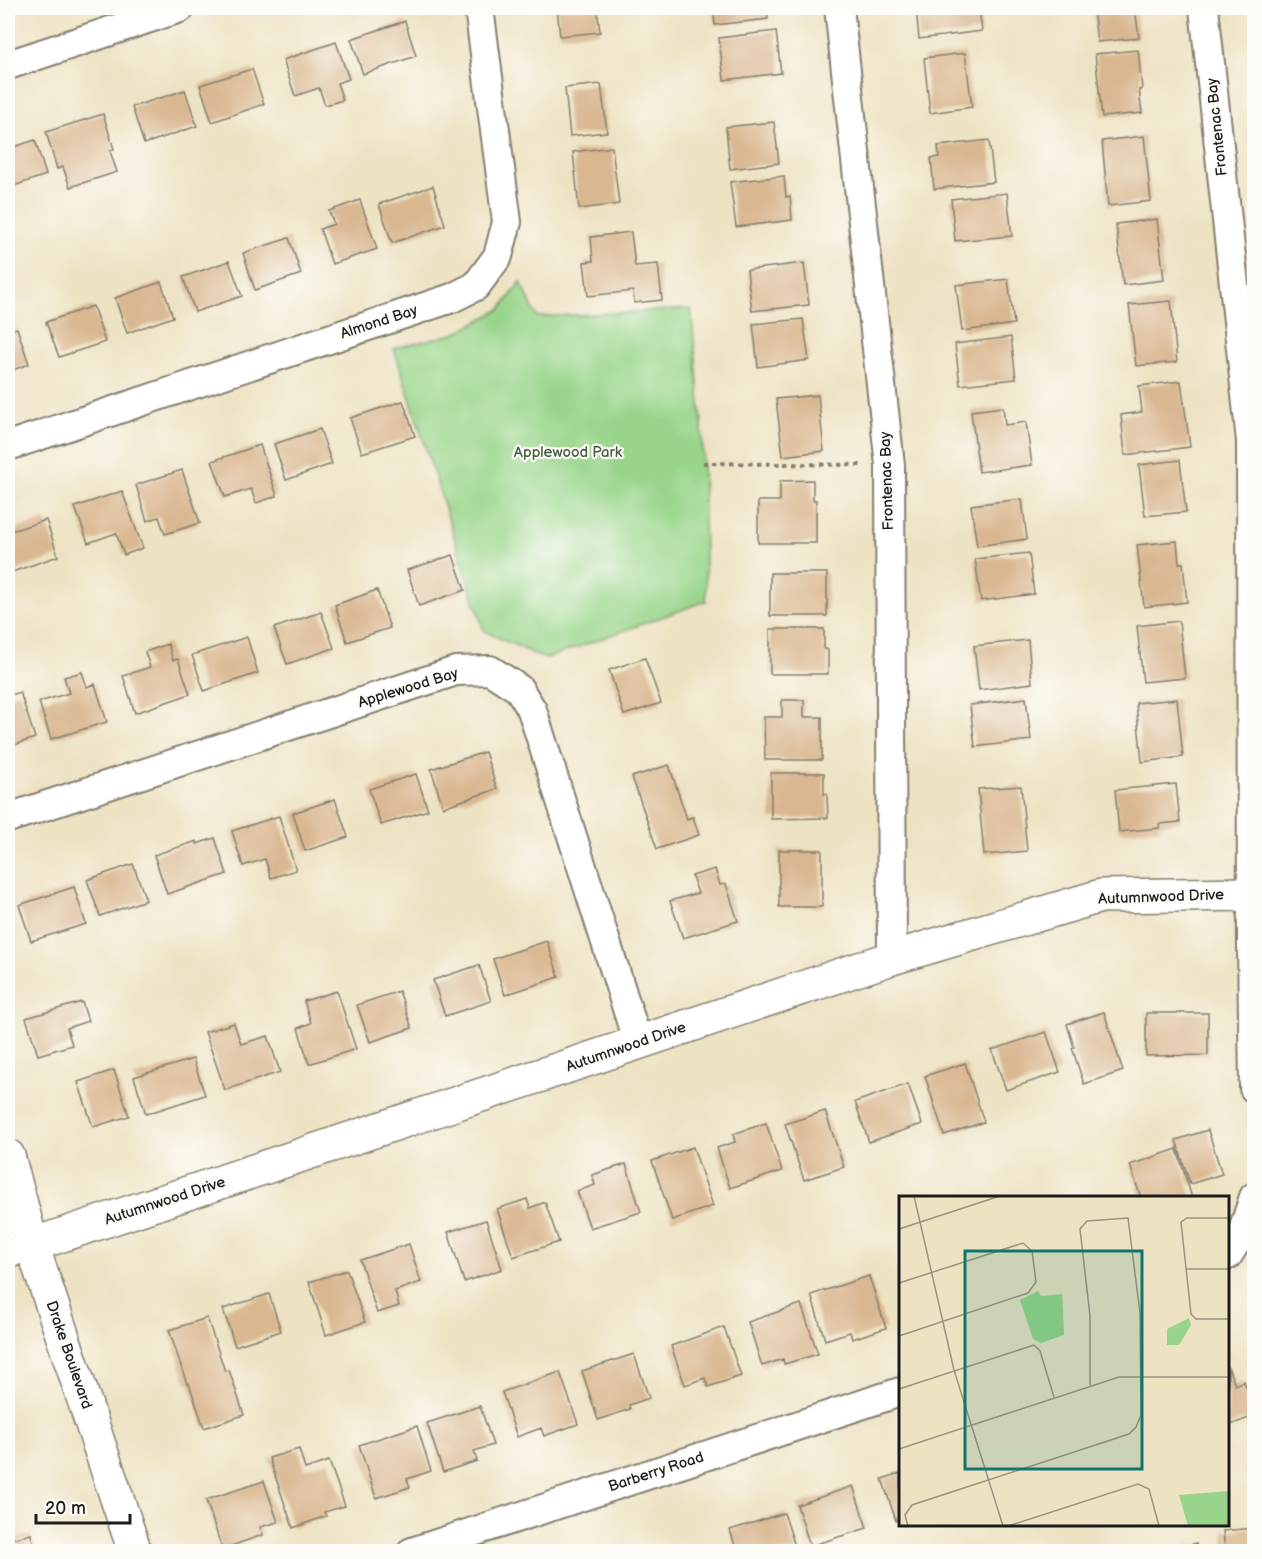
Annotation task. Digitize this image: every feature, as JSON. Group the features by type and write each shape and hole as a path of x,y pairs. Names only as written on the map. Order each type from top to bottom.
{"street":[{"path":"8,65 180,8"},
{"name":"Almond Bay","path":"8,446 452,297 476,286 498,255 507,222 479,8"},
{"name":"Frontenac Bay","path":"839,8 890,465 892,958"},
{"name":"Frontenac Bay","path":"1204,8 1251,441 1253,894"},
{"name":"Applewood Bay","path":"8,818 456,671 490,670 519,688 532,710 638,1043"},
{"path":"1253,894 1254,1088"},
{"name":"Autumnwood Drive","path":"20,1250 892,958 1101,896 1253,894"},
{"name":"Drake Boulevard","path":"8,1156 20,1250 135,1551"},
{"path":"1229,1252 1244,1231 1254,1197"},
{"name":"Barberry Road","path":"412,1551 899,1392"}],"path":[{"path":"703,463 890,465"}],"green space":[{"name":"Applewood Park","path":"521,282 537,317 691,309 702,424 706,601 545,659 484,631 394,348 454,334 501,309"}],"building":[{"path":"557,8 597,8 600,32 560,36"},
{"path":"713,8 767,8 768,19 715,25"},
{"path":"916,8 979,8 982,31 919,39"},
{"path":"1093,8 1135,8 1139,38 1097,42"},
{"path":"405,21 416,56 363,74 351,39"},
{"path":"776,31 781,73 724,80 719,38"},
{"path":"336,42 349,79 337,83 343,100 325,105 319,88 295,96 283,60"},
{"path":"1138,50 1142,113 1102,117 1095,54"},
{"path":"965,53 972,107 930,113 924,58"},
{"path":"252,69 264,104 212,122 200,85"},
{"path":"601,84 607,132 570,136 565,88"},
{"path":"185,90 197,126 144,144 132,107"},
{"path":"103,114 114,149 110,151 117,172 70,187 63,167 57,169 46,132"},
{"path":"774,122 779,163 730,169 726,127"},
{"path":"1144,136 1151,201 1108,206 1102,141"},
{"path":"35,140 46,175 8,188 8,149"},
{"path":"989,140 994,182 934,189 931,158 939,157 938,146"},
{"path":"612,147 619,204 579,209 573,152"},
{"path":"784,176 786,197 790,196 792,220 736,227 730,182"},
{"path":"433,186 445,225 392,243 379,204"},
{"path":"1007,193 1012,236 955,241 951,199"},
{"path":"360,200 377,249 332,264 320,229 334,224 329,211"},
{"path":"1157,219 1164,280 1123,285 1116,224"},
{"path":"631,232 635,266 658,264 662,300 634,303 633,291 588,296 584,262 593,261 591,237"},
{"path":"289,238 301,274 255,290 243,253"},
{"path":"229,261 242,296 195,312 183,277"},
{"path":"804,263 809,305 752,311 747,270"},
{"path":"1008,279 1014,324 962,331 956,285"},
{"path":"161,282 173,317 127,333 115,298"},
{"path":"1171,301 1177,362 1136,366 1129,305"},
{"path":"93,306 105,342 59,357 46,322"},
{"path":"803,319 809,360 758,367 753,324"},
{"path":"17,328 29,364 8,372 8,331"},
{"path":"1011,337 1016,379 960,385 955,344"},
{"path":"1181,381 1190,447 1125,455 1121,415 1142,412 1139,386"},
{"path":"818,395 824,451 783,456 776,399"},
{"path":"403,401 415,436 362,453 350,418"},
{"path":"1003,407 1005,425 1026,422 1032,465 979,472 971,411"},
{"path":"320,429 332,464 286,480 274,444"},
{"path":"260,445 277,496 256,503 251,489 225,497 212,461"},
{"path":"1180,460 1186,512 1145,516 1139,465"},
{"path":"182,470 200,523 165,534 159,517 147,521 136,485"},
{"path":"813,480 813,500 816,500 816,543 758,543 758,501 780,501 780,481"},
{"path":"122,491 143,548 124,555 116,533 88,543 75,507"},
{"path":"1022,499 1027,539 977,546 971,505"},
{"path":"46,520 58,556 12,572 8,557 8,532"},
{"path":"1177,541 1179,563 1183,563 1187,602 1144,607 1137,545"},
{"path":"1029,553 1034,594 981,601 975,559"},
{"path":"453,555 465,590 419,606 407,570"},
{"path":"770,573 827,573 827,616 770,616"},
{"path":"377,590 390,628 347,642 335,605"},
{"path":"321,612 334,648 287,664 274,628"},
{"path":"1179,621 1185,678 1143,682 1137,626"},
{"path":"770,629 824,629 824,649 828,649 828,674 770,674"},
{"path":"247,637 258,673 204,691 192,655"},
{"path":"1028,640 1032,683 979,690 974,646"},
{"path":"168,644 173,660 178,659 190,694 135,713 123,676 150,667 145,652"},
{"path":"645,658 661,703 624,715 609,670"},
{"path":"82,672 87,687 95,684 107,722 51,739 39,702 69,693 64,677"},
{"path":"20,692 35,738 8,747 8,696"},
{"path":"1026,698 1031,740 975,747 970,705"},
{"path":"1177,699 1183,757 1142,762 1136,703"},
{"path":"782,700 804,700 804,717 822,717 822,760 765,760 764,717 782,717"},
{"path":"485,752 497,789 443,807 431,769"},
{"path":"669,765 687,819 693,817 699,835 657,849 632,777"},
{"path":"771,773 824,773 824,794 827,794 828,818 771,819"},
{"path":"416,774 428,810 381,825 369,789"},
{"path":"1176,784 1180,822 1159,824 1160,828 1119,832 1115,790"},
{"path":"1021,786 1027,851 984,855 978,789"},
{"path":"335,799 348,837 305,851 293,813"},
{"path":"279,816 296,870 271,878 265,859 243,866 232,831"},
{"path":"215,838 227,874 167,894 154,855 197,841 197,844"},
{"path":"779,850 822,850 822,907 779,907"},
{"path":"133,864 146,900 100,916 87,880"},
{"path":"715,869 720,885 726,884 738,921 683,938 670,901 698,893 692,876"},
{"path":"74,887 86,924 31,941 19,905"},
{"path":"547,941 559,977 505,995 493,959"},
{"path":"479,965 491,1001 445,1016 433,980"},
{"path":"337,991 356,1049 309,1064 298,1028 311,1023 304,1001"},
{"path":"399,991 412,1028 370,1042 357,1005"},
{"path":"82,1002 88,1021 67,1028 72,1045 38,1055 26,1018"},
{"path":"1104,1012 1123,1071 1084,1084 1067,1024"},
{"path":"1146,1013 1208,1013 1208,1055 1146,1056"},
{"path":"234,1023 241,1044 268,1036 280,1072 225,1090 205,1032"},
{"path":"1046,1032 1060,1072 1006,1090 992,1050"},
{"path":"193,1059 205,1095 146,1114 134,1077"},
{"path":"965,1063 984,1122 944,1135 925,1076"},
{"path":"114,1070 129,1116 93,1127 78,1082"},
{"path":"908,1084 922,1124 869,1142 855,1102"},
{"path":"825,1111 844,1167 804,1180 785,1124"},
{"path":"766,1123 782,1171 730,1188 717,1148 735,1142 733,1134"},
{"path":"1208,1130 1222,1174 1190,1184 1176,1140"},
{"path":"693,1147 713,1206 672,1220 652,1161"},
{"path":"1177,1149 1191,1196 1140,1196 1130,1165"},
{"path":"626,1164 641,1212 590,1228 577,1191 595,1185 592,1175"},
{"path":"527,1199 530,1208 545,1202 559,1242 513,1257 497,1209"},
{"path":"486,1220 502,1269 464,1282 448,1232"},
{"path":"409,1244 421,1282 395,1291 399,1306 377,1313 360,1260"},
{"path":"347,1270 365,1322 326,1335 309,1282"},
{"path":"869,1276 886,1328 852,1339 850,1332 825,1340 811,1295"},
{"path":"269,1294 281,1331 235,1346 223,1309"},
{"path":"801,1304 818,1354 784,1364 783,1359 762,1366 748,1322"},
{"path":"207,1318 225,1371 229,1370 244,1415 204,1428 169,1330"},
{"path":"724,1327 741,1376 708,1387 705,1378 685,1385 671,1346"},
{"path":"634,1354 649,1398 629,1405 630,1409 598,1420 582,1371"},
{"path":"1229,1370 1235,1385 1244,1381 1254,1408 1254,1416 1229,1426"},
{"path":"560,1372 578,1424 544,1436 541,1428 517,1437 502,1392"},
{"path":"480,1406 493,1445 474,1451 477,1461 443,1472 427,1423"},
{"path":"417,1426 431,1471 407,1479 410,1487 376,1498 359,1445"},
{"path":"299,1449 305,1469 329,1461 345,1506 324,1512 326,1516 293,1528 269,1458"},
{"path":"899,1473 899,1520 896,1521 882,1479"},
{"path":"264,1481 278,1522 260,1527 263,1535 222,1549 206,1500"},
{"path":"853,1486 867,1528 810,1546 797,1505"},
{"path":"784,1513 797,1552 737,1552 730,1530"},
{"path":"1254,1528 1254,1552 1225,1552 1223,1531"},
{"path":"31,1534 36,1552 8,1552 8,1540"},
{"path":"1196,1543 1199,1552 1172,1552 1172,1551"}]}
